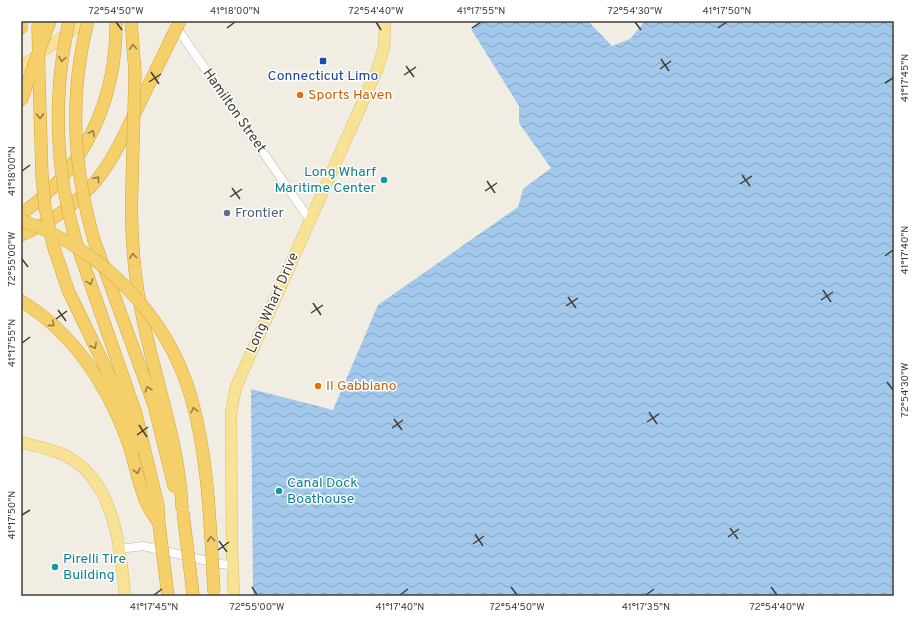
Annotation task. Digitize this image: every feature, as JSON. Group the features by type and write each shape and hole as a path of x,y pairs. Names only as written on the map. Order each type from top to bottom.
{"highway":[{"path":"21,21 21,28"},
{"path":"21,101 50,21"},
{"path":"69,21 61,65 57,133 64,200 76,245 130,394 142,435 152,505"},
{"path":"87,21 78,74 76,134 79,176 94,240 154,405 173,484 182,510"},
{"path":"21,214 45,195 62,177 81,152 93,131 104,106 111,79 115,49 116,21"},
{"path":"131,21 134,72 132,246 138,295 181,481 182,510 193,591"},
{"path":"21,235 54,218 76,201 98,178 116,151 180,21"},
{"path":"38,23 42,176 45,207 53,245 68,290 123,404 148,469"},
{"path":"21,220 64,239 111,272 143,306 160,329 174,355 191,396 204,458 210,516 214,594"},
{"path":"21,301 60,331 77,349 99,380 113,406 159,524 168,596"}],"main road":[{"path":"21,67 87,21"},
{"name":"Long Wharf Drive","path":"234,596 232,564 233,401 241,374 378,70 384,48 386,23"},
{"path":"21,442 60,453 72,459 93,477 107,504 120,549 125,596"}],"street":[{"name":"Hamilton Street","path":"172,21 310,220"},
{"path":"120,549 143,546 221,564 232,564"}],"water":[{"path":"479,21 588,21 612,46 630,39 645,21 894,21 894,596 253,596 251,389 333,410 378,305 518,207 523,189 551,168 519,123 519,106 471,29"}],"place":[{"name":"Connecticut Limo","path":"323,61"},
{"name":"Sports Haven","path":"300,95"},
{"name":"Long Wharf Maritime Center","path":"384,180"},
{"name":"Frontier","path":"227,213"},
{"name":"Il Gabbiano","path":"318,386"},
{"name":"Canal Dock Boathouse","path":"279,491"},
{"name":"Pirelli Tire Building","path":"55,567"}]}
